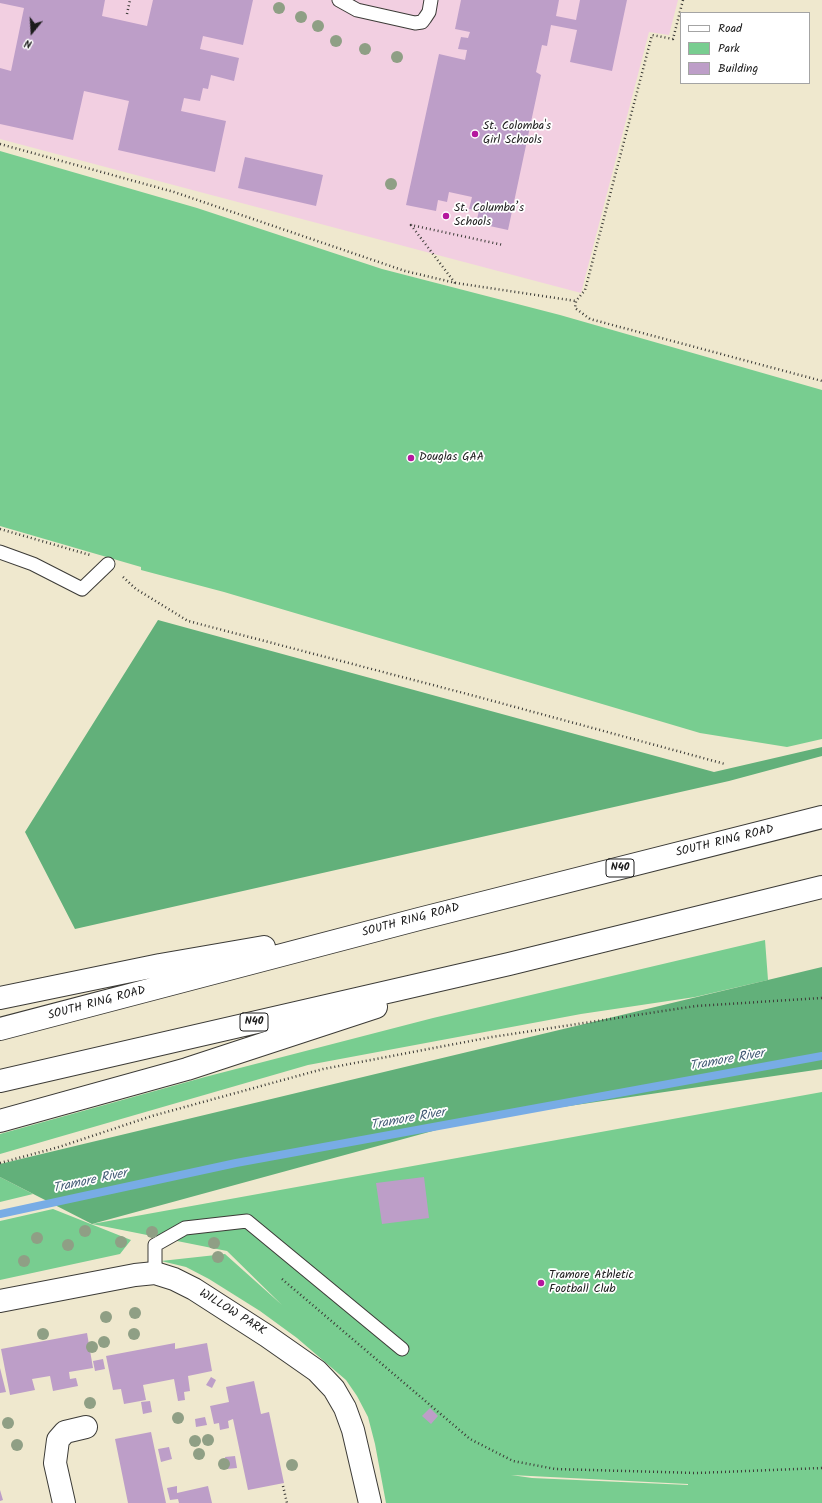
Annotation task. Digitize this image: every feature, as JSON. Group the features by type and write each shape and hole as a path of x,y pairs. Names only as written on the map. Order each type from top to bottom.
{"main road":[{"name":"SOUTH RING ROAD","path":"0,1029 419,919 822,817"},
{"name":"N40","path":"0,1081 509,964 822,887"},
{"path":"0,998 160,965 419,919"},
{"path":"0,1121 187,1070 509,964"},
{"name":"WILLOW PARK","path":"0,1301 135,1275 156,1273 174,1279 194,1289 268,1336 317,1371 334,1389 345,1408 353,1430 364,1502"},
{"path":"64,1503 55,1463 58,1440 65,1432 86,1427"}],"lane":[{"path":"339,0 357,10 416,23 422,22 426,18 429,12 431,0"},
{"path":"0,552 33,564 82,589 108,564"},
{"path":"156,1273 156,1245 179,1231 185,1228 247,1221 402,1349"}],"path":[{"path":"127,14 130,0"},
{"path":"683,0 673,39 652,35 586,290 576,301 577,310 590,319 822,381"},
{"path":"0,144 174,192 405,271 456,283 576,301"},
{"path":"456,283 411,225 503,245"},
{"path":"0,528 99,558 136,589 188,621 494,701 725,764"},
{"path":"0,1163 59,1147 152,1116 323,1069 492,1037 696,1006 822,998"},
{"path":"278,1275 470,1439 513,1461 555,1469 697,1473 822,1468"},
{"path":"283,1486 287,1502"}],"shaded area":[{"name":"St. Columba’s Schools","path":"0,0 678,0 669,35 649,32 581,293 0,139"}],"green space":[{"name":"Douglas GAA","path":"0,151 197,208 382,269 560,315 822,390 822,739 787,747 700,733 224,592 141,570 141,567 0,526"},
{"path":"158,620 714,772 822,747 822,756 729,781 75,929 25,832"},
{"path":"765,940 768,980 695,997 581,1014 308,1065 0,1154 0,1134 205,1077 433,1018"},
{"path":"822,967 822,1069 473,1120 92,1224 0,1177 0,1164"},
{"name":"Tramore Athletic Football Club","path":"822,1092 822,1503 386,1503 375,1444 368,1417 357,1396 346,1380 297,1338 260,1311 209,1279 186,1267 161,1261 225,1254 282,1305 227,1251 92,1224","holes":["511,1475 688,1484 532,1478"]},
{"path":"0,1177 33,1194 0,1202"},
{"path":"53,1209 131,1240 120,1254 0,1280 0,1221"}],"building":[{"path":"0,0 105,0 102,16 147,26 153,0 253,0 243,45 203,36 200,49 239,58 234,81 211,75 208,89 203,88 200,101 184,98 181,111 226,121 215,172 118,150 129,101 84,91 73,140 0,124 0,68 11,71 24,8 0,3"},
{"name":"St. Colomba's Girl Schools","path":"461,0 559,0 556,16 576,20 580,0 627,0 612,71 570,62 577,30 551,25 547,46 542,45 536,72 541,75 508,230 476,223 479,211 469,209 472,197 449,192 447,202 438,200 436,211 406,205 439,54 465,60 467,50 458,49 461,37 468,38 470,32 455,29"},
{"path":"245,157 323,175 316,206 238,188"},
{"path":"424,1177 429,1218 382,1224 376,1183"},
{"path":"87,1333 93,1368 69,1372 70,1379 76,1378 78,1386 53,1391 50,1376 32,1379 35,1390 10,1395 1,1349"},
{"path":"175,1343 175,1349 207,1343 212,1371 188,1376 190,1391 184,1392 185,1400 178,1401 174,1379 143,1385 146,1400 124,1404 121,1389 113,1390 106,1356"},
{"path":"103,1359 105,1369 95,1371 93,1361"},
{"path":"0,1368 6,1392 0,1393"},
{"path":"211,1377 216,1380 212,1388 206,1385"},
{"path":"254,1381 261,1414 269,1412 284,1483 248,1490 233,1419 228,1421 229,1428 220,1430 219,1423 214,1424 210,1406 229,1402 226,1387"},
{"path":"150,1401 152,1412 143,1414 141,1402"},
{"path":"430,1408 438,1416 431,1424 422,1416"},
{"path":"205,1417 207,1425 196,1427 195,1419"},
{"path":"151,1432 166,1503 128,1503 115,1439"},
{"path":"169,1447 172,1459 161,1462 158,1449"},
{"path":"235,1456 237,1468 227,1469 225,1457"},
{"path":"177,1486 177,1493 208,1486 212,1503 179,1503 178,1499 170,1500 167,1488"},
{"path":"0,1490 3,1500 0,1501"}],"waterway":[{"name":"Tramore River","path":"0,1214 236,1163 822,1056"}],"place":[{"name":"St. Colomba's Girl Schools","path":"475,134"},
{"name":"St. Columba’s Schools","path":"446,216"},
{"name":"Douglas GAA","path":"411,458"},
{"name":"Tramore Athletic Football Club","path":"541,1283"}]}
